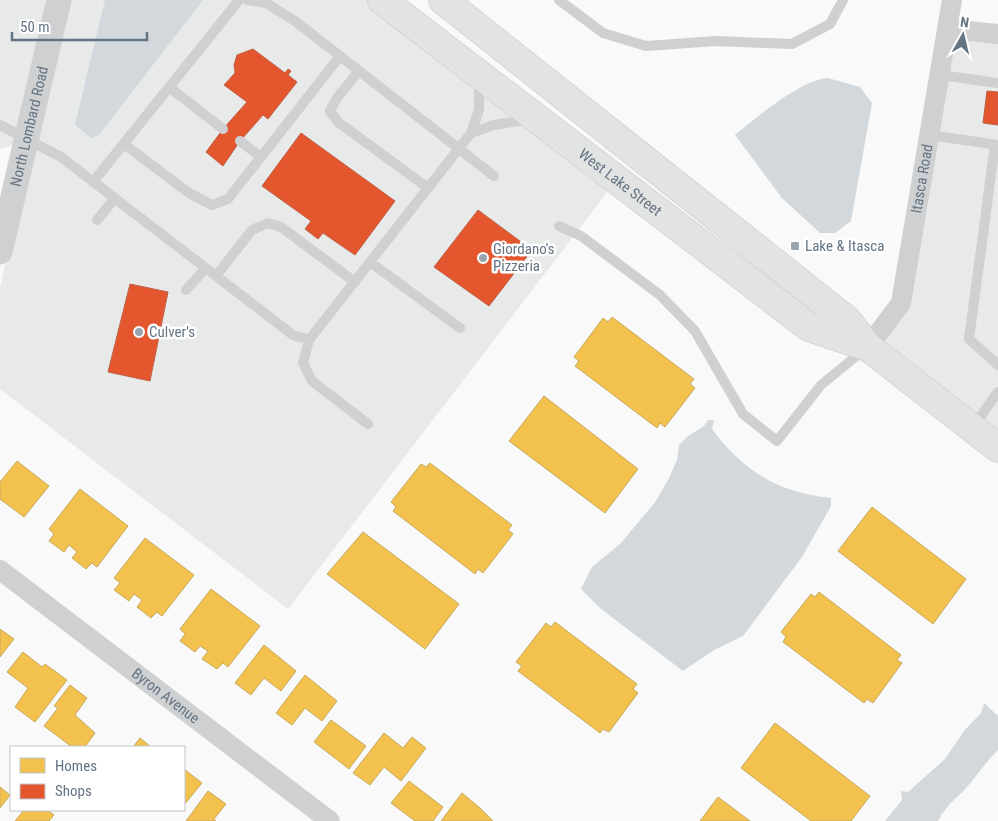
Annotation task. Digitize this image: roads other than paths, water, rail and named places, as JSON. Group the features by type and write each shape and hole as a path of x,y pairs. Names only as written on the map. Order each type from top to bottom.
{"main road":[{"name":"West Lake Street","path":"382,0 809,327 868,347"},
{"name":"West Lake Street","path":"443,0 846,319 868,347 998,448"}],"street":[{"name":"North Lombard Road","path":"0,252 59,0"},
{"name":"Itasca Road","path":"868,347 901,303 952,0"},
{"path":"948,29 998,34"},
{"name":"Byron Avenue","path":"0,570 330,821"}],"lane":[{"path":"93,182 239,0"},
{"path":"247,0 266,3 295,21 494,176"},
{"path":"559,0 603,33 646,46 716,41 792,44 830,24 843,0"},
{"path":"124,144 189,192 212,205 228,200 340,56"},
{"path":"359,71 336,98 330,111 338,122 428,188"},
{"path":"368,424 312,382 303,363 309,340 471,133 479,110 478,74"},
{"path":"940,75 998,83"},
{"path":"170,87 222,129"},
{"path":"471,133 494,125 536,118"},
{"path":"0,125 61,157 293,335 309,340"},
{"path":"930,135 996,145 970,339 998,365"},
{"path":"240,142 261,157"},
{"path":"97,220 115,198"},
{"path":"216,276 252,230 268,223 281,227 354,282"},
{"path":"559,226 581,236 660,295 695,331 743,414 777,441 821,385 868,347"},
{"path":"370,262 460,328"},
{"path":"186,290 206,268"},
{"path":"972,428 998,392"}],"place":[{"name":"Lake & Itasca","path":"795,246"},
{"name":"Giordano's Pizzeria","path":"483,258"},
{"name":"Culver's","path":"139,332"}]}
